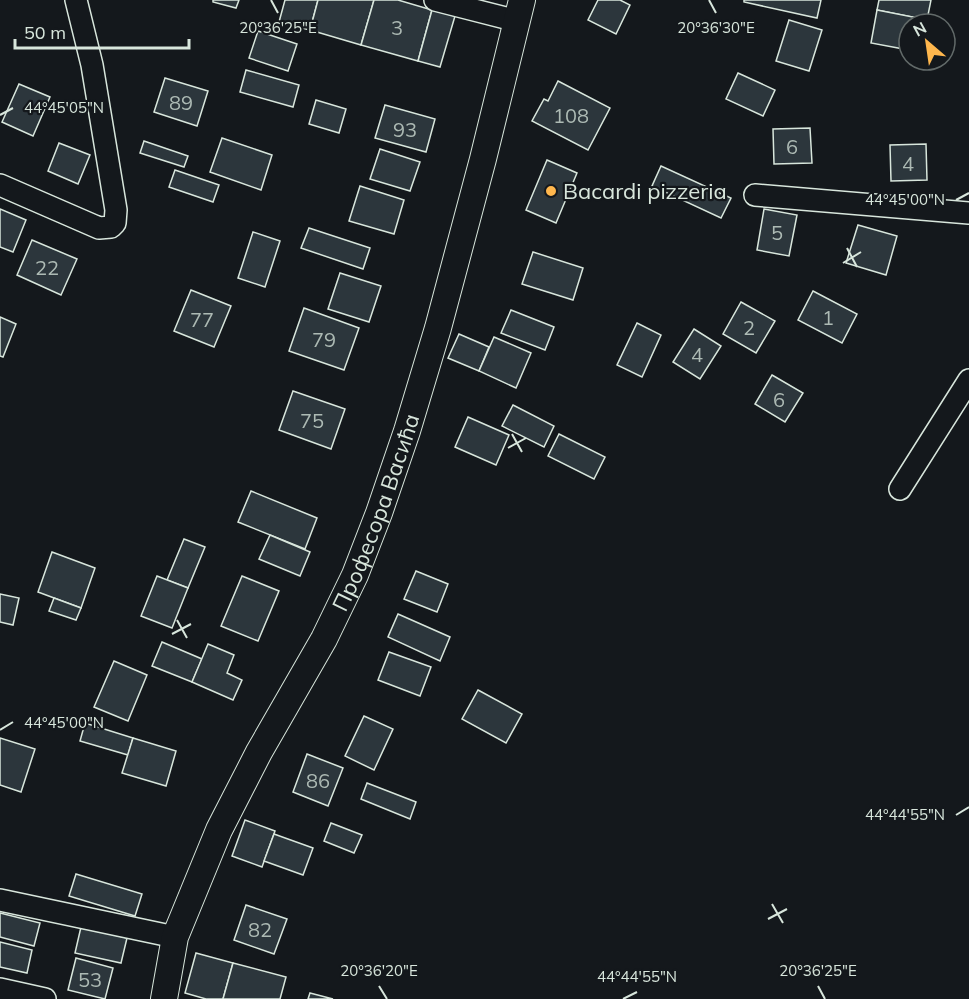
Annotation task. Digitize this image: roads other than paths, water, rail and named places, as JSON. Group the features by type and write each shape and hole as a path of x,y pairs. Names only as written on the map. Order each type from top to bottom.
{"street":[{"path":"0,185 99,228 111,227 117,219 92,65 75,0"},
{"path":"435,0 520,11"},
{"name":"Професора Васића","path":"164,999 175,937 219,830 259,752 329,629 351,583 379,513 438,328 520,11"},
{"path":"755,195 969,213"},
{"path":"900,489 969,380"},
{"path":"0,900 175,937"},
{"path":"0,988 45,999"}],"place":[{"name":"Bacardi pizzeria","path":"551,191"}]}
